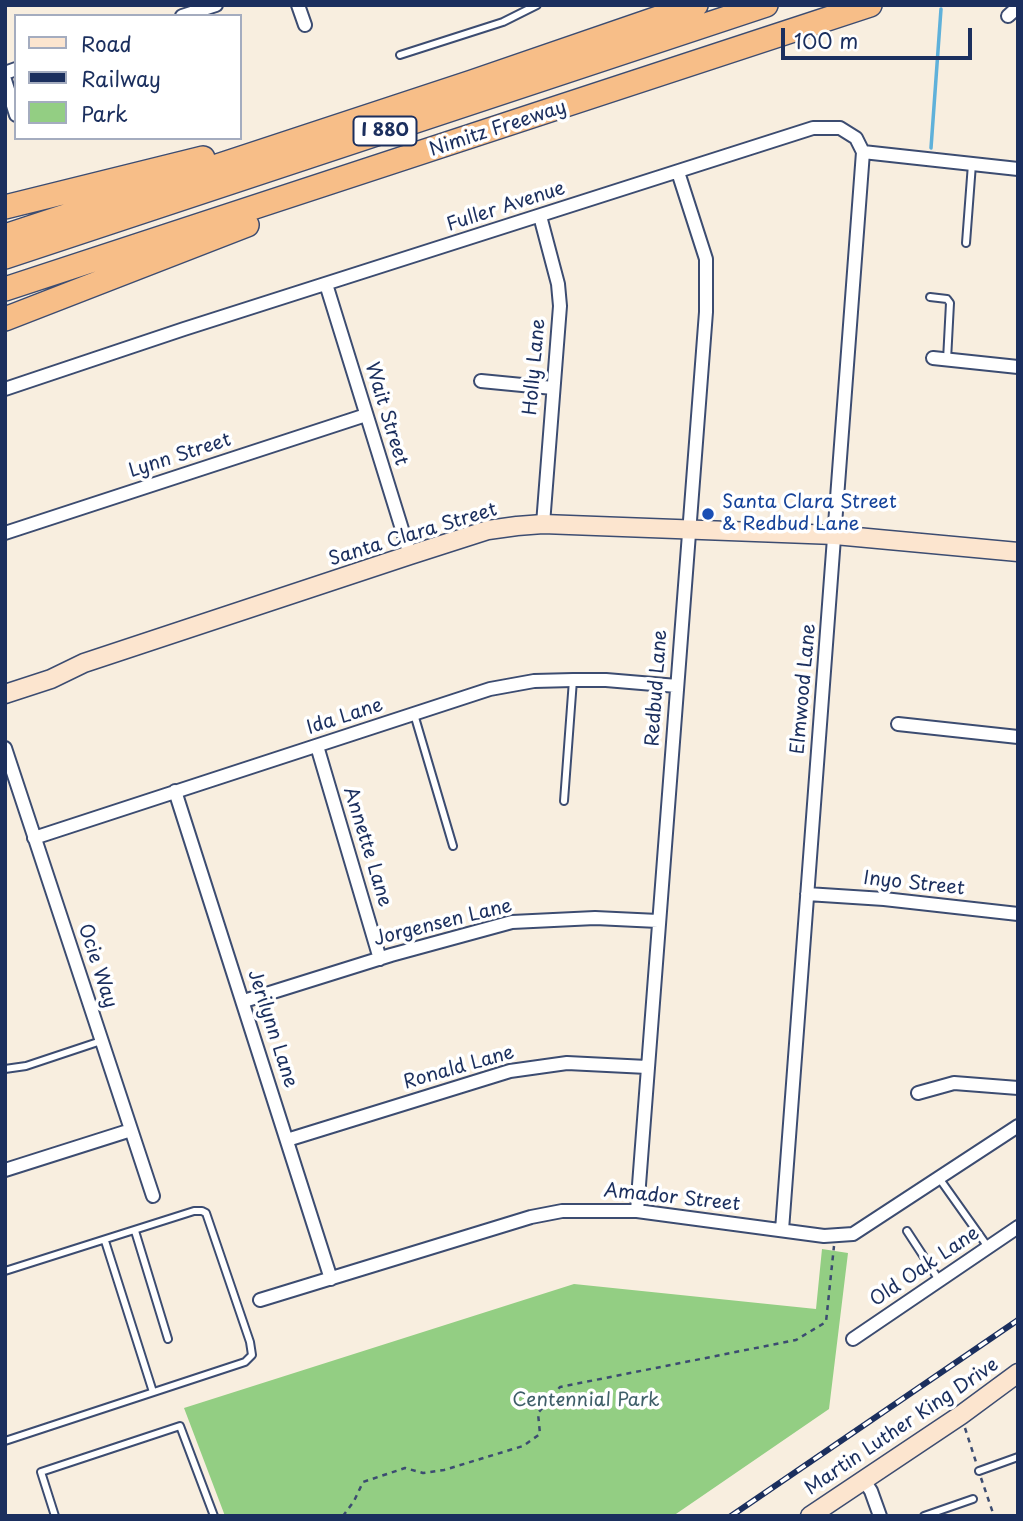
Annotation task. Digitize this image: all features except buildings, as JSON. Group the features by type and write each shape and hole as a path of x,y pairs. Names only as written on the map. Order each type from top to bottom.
{"highway":[{"name":"I 880","path":"5,236 696,5"},
{"name":"I 880","path":"5,257 766,5"},
{"name":"Nimitz Freeway","path":"5,289 870,5"},
{"path":"5,207 205,158 472,82"},
{"path":"5,319 246,225 273,203"}],"main road":[{"name":"Santa Clara Street","path":"5,694 51,679 84,663 488,530 543,524 835,535 1018,552"},
{"name":"Martin Luther King Drive","path":"810,1516 961,1415 1018,1373"}],"street":[{"path":"188,14 216,5"},
{"path":"298,5 305,25"},
{"path":"5,80 14,108"},
{"name":"Fuller Avenue","path":"5,389 813,128 840,128 856,138 863,152"},
{"path":"863,152 1018,169"},
{"name":"Elmwood Lane","path":"782,1230 863,152"},
{"name":"Redbud Lane","path":"637,1211 706,312 706,258 678,172"},
{"name":"Holly Lane","path":"540,216 558,284 560,306 543,524"},
{"name":"Wait Street","path":"326,284 410,555"},
{"path":"933,358 1018,367"},
{"path":"481,381 553,388"},
{"name":"Lynn Street","path":"5,533 366,415"},
{"name":"Ida Lane","path":"34,838 490,690 534,681 573,680 677,686"},
{"path":"898,724 1018,737"},
{"name":"Annette Lane","path":"317,747 380,958"},
{"name":"Ocie Way","path":"5,748 153,1196"},
{"name":"Jerilynn Lane","path":"175,792 244,1000 331,1279"},
{"name":"Inyo Street","path":"807,894 884,899 1018,914"},
{"name":"Jorgensen Lane","path":"244,1000 380,958 512,922 595,918 658,921"},
{"name":"Ronald Lane","path":"286,1140 510,1071 567,1063 647,1067"},
{"path":"918,1093 954,1083 1018,1088"},
{"name":"Amador Street","path":"260,1300 531,1217 562,1211 637,1211 824,1236 853,1234 1018,1126"},
{"path":"5,1170 131,1130"},
{"name":"Old Oak Lane","path":"853,1339 1018,1227"},
{"path":"863,1479 871,1491 880,1516"}],"lane":[{"path":"400,55 502,22 537,5"},
{"path":"966,243 972,164"},
{"path":"930,297 947,299 950,303 947,359"},
{"path":"564,801 573,680"},
{"path":"414,714 453,846"},
{"path":"5,1069 26,1066 101,1041"},
{"path":"939,1178 988,1247"},
{"path":"5,1271 194,1211 202,1211 206,1213 250,1342 252,1355 245,1362 5,1441"},
{"path":"907,1230 939,1280"},
{"path":"135,1231 168,1339"},
{"path":"105,1241 153,1392"},
{"path":"55,1516 41,1472 180,1426 214,1516"},
{"path":"979,1471 1018,1457"},
{"path":"925,1516 940,1513 973,1499"}],"path":[{"path":"343,1516 363,1482 405,1468 423,1473 444,1470 523,1446 540,1434 538,1413 560,1387 796,1340 826,1322 833,1252"}],"green space":[{"name":"Centennial Park","path":"822,1249 848,1253 829,1409 673,1516 225,1516 184,1408 574,1284 816,1309"}],"waterway":[{"path":"931,148 941,9"}],"railway":[{"path":"731,1516 1018,1320"}],"place":[{"name":"Santa Clara Street & Redbud Lane","path":"708,514"}]}
